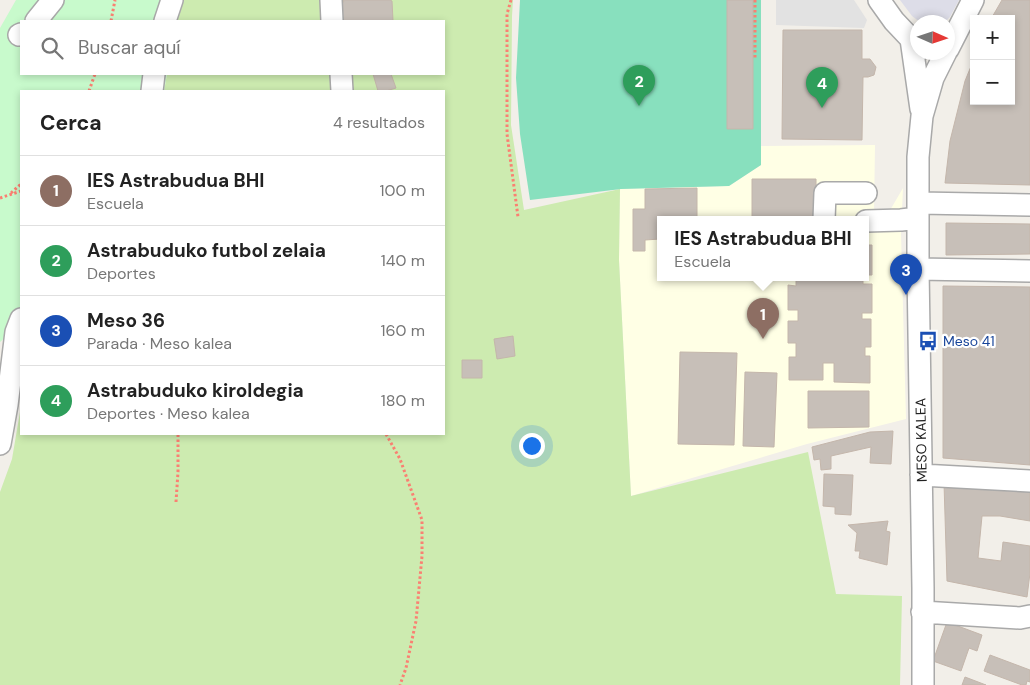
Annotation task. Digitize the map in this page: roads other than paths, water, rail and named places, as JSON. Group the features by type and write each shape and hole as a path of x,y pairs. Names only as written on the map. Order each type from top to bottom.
{"street":[{"path":"37,20 53,0"},
{"path":"165,20 172,0"},
{"path":"331,0 332,20"},
{"path":"879,0 910,39"},
{"name":"MESO KALEA","path":"955,33 972,0"},
{"path":"917,60 922,116"},
{"path":"923,60 933,78"},
{"name":"MESO KALEA","path":"923,685 918,157 922,116 933,78 941,60"},
{"path":"152,90 154,75"},
{"path":"341,75 342,90"},
{"path":"824,216 825,193 866,193"},
{"path":"869,221 901,220 918,210 1030,205"},
{"path":"918,269 1030,271"},
{"path":"0,444 16,332 20,322"},
{"path":"921,475 1030,481"},
{"path":"922,612 1020,618 1030,616"}],"place":[{"name":"Astrabuduko futbol zelaia","path":"639,106"},
{"name":"Astrabuduko kiroldegia","path":"822,108"},
{"name":"Meso 36","path":"906,295"},
{"name":"IES Astrabudua BHI","path":"763,339"},
{"name":"Meso 41","path":"928,341"}]}
